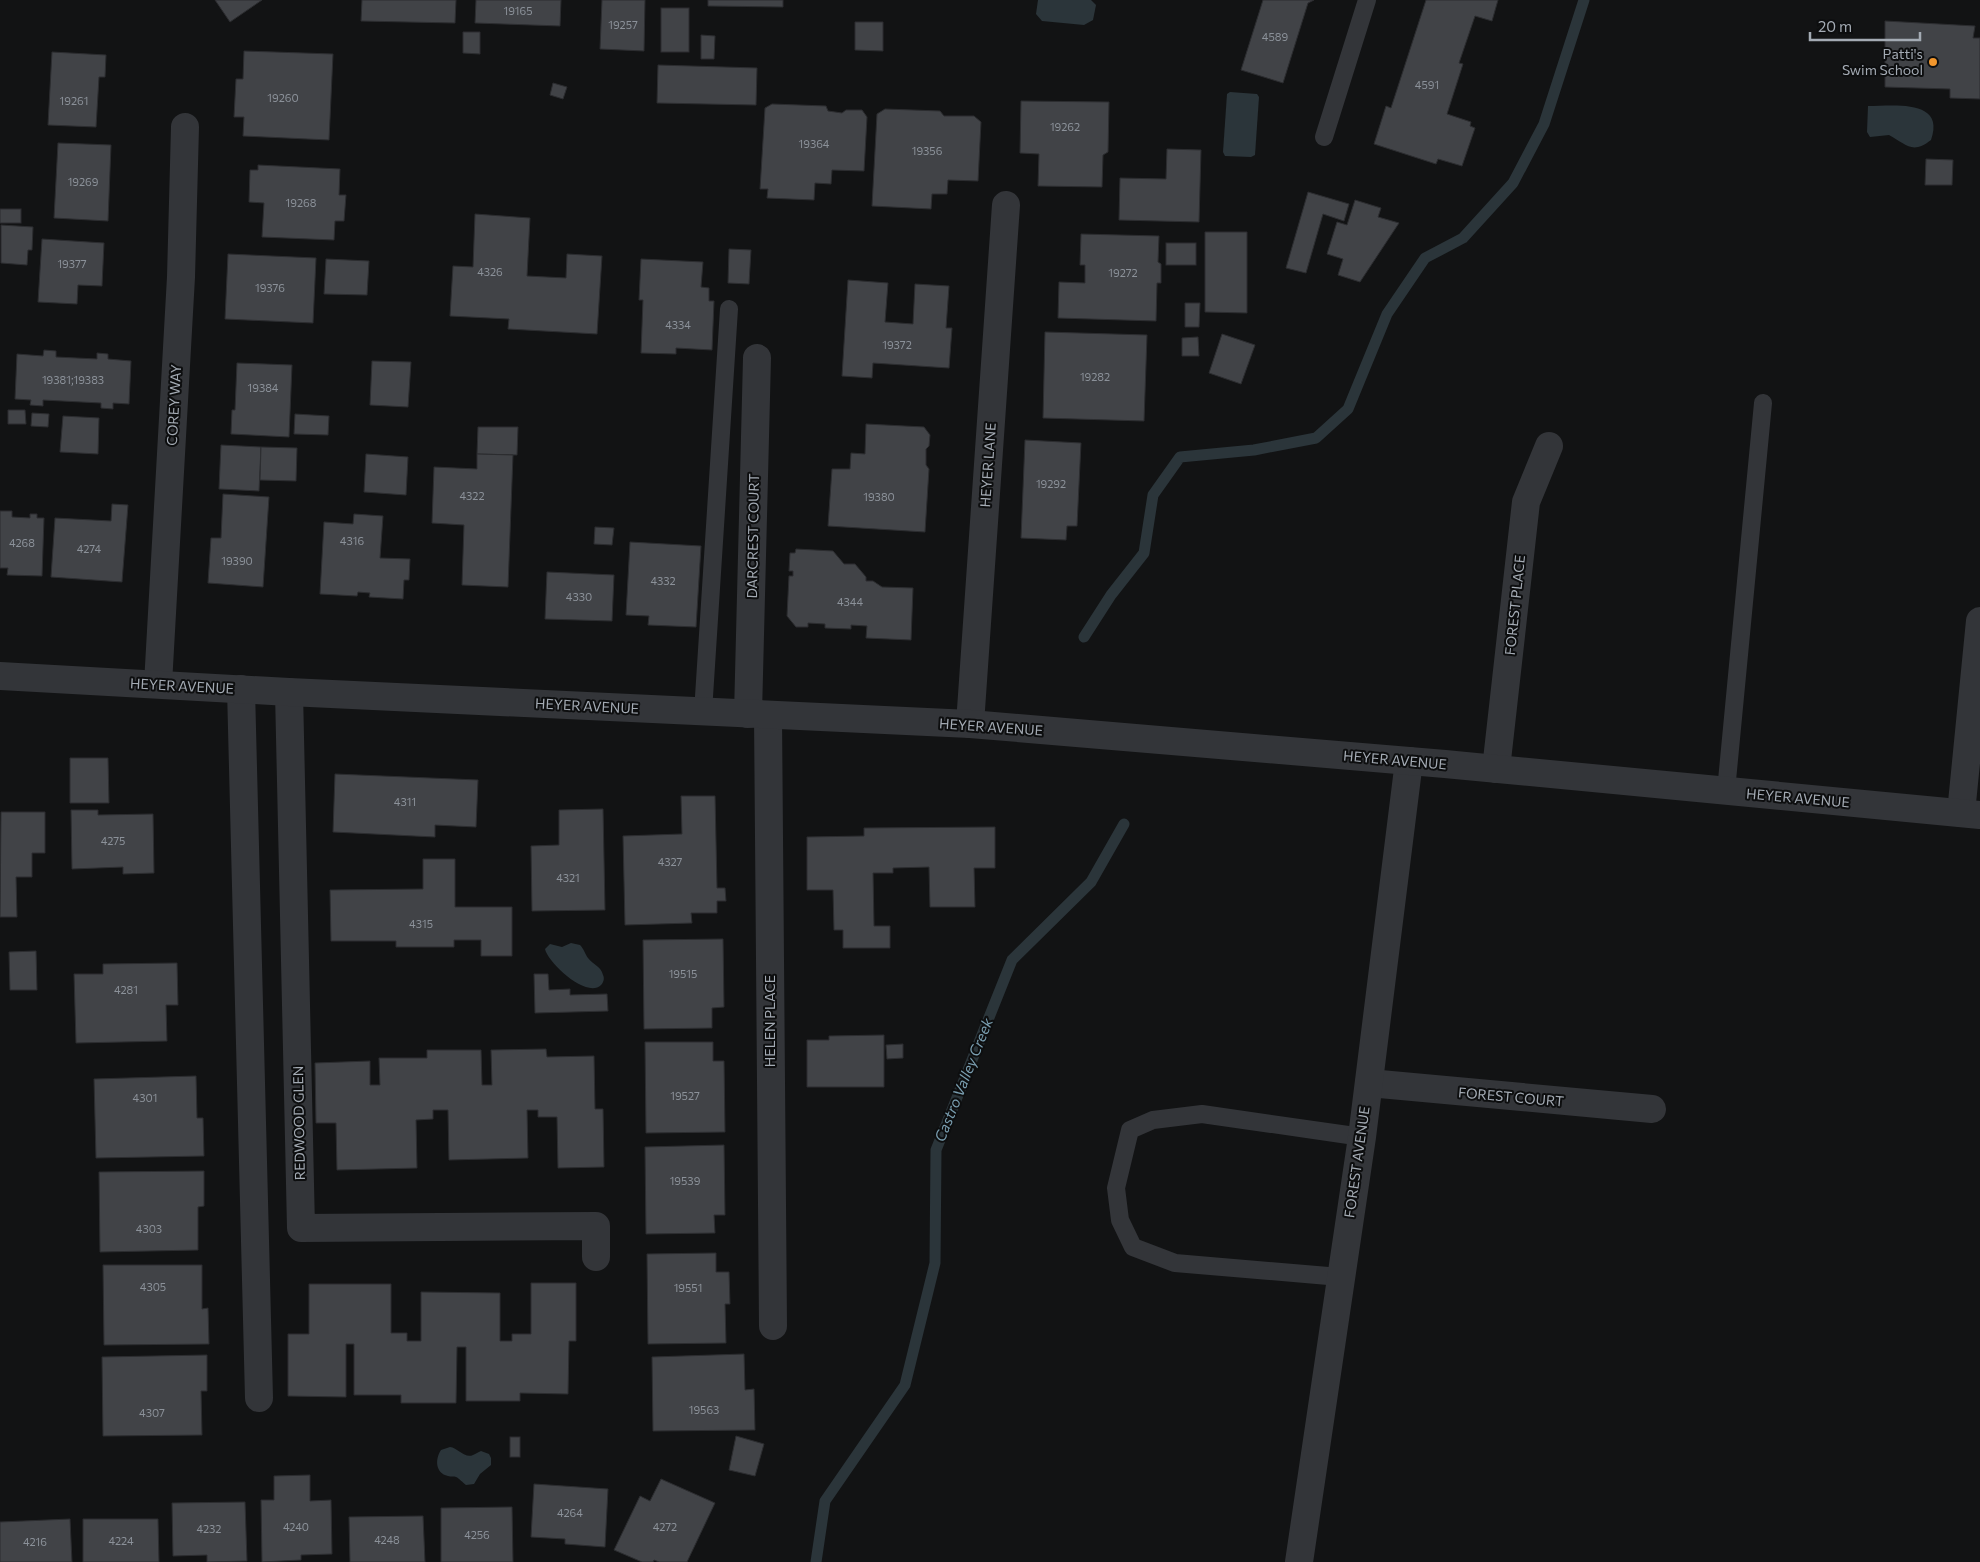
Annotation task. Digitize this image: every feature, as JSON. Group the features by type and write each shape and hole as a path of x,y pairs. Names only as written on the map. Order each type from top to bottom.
{"street":[{"name":"COREY WAY","path":"158,684 181,277 185,127"},
{"name":"HEYER LANE","path":"970,724 1006,205"},
{"name":"DARCREST COURT","path":"757,358 758,715"},
{"name":"FOREST PLACE","path":"1496,769 1526,502 1549,446"},
{"path":"1970,814 1980,621"},
{"name":"HEYER AVENUE","path":"0,676 289,692 970,724 1409,761 1970,814"},
{"path":"241,689 259,1398"},
{"name":"REDWOOD GLEN","path":"289,692 301,1228 596,1226 596,1256"},
{"name":"HELEN PLACE","path":"758,715 773,1326"},
{"name":"FOREST AVENUE","path":"1299,1562 1362,1137 1409,761"},
{"name":"FOREST COURT","path":"1369,1083 1652,1109"}],"lane":[{"path":"1324,136 1367,0"},
{"path":"703,712 729,309"},
{"path":"1726,791 1763,403"},
{"path":"1340,1277 1175,1263 1133,1247 1120,1220 1116,1188 1130,1130 1153,1120 1202,1114 1362,1137"}],"shaded area":[{"path":"1038,0 1091,0 1096,5 1093,20 1084,25 1042,21 1036,14"},
{"path":"1230,92 1257,94 1259,97 1255,155 1251,157 1225,156 1223,152 1227,94"},
{"path":"1868,106 1914,107 1924,111 1931,117 1934,126 1931,140 1919,147 1914,147 1889,135 1870,137 1867,132"},
{"path":"571,943 580,945 588,958 601,970 604,978 601,985 595,988 587,987 569,978 553,962 545,949 550,944 562,947"},
{"path":"450,1447 467,1456 481,1451 489,1454 491,1465 480,1474 474,1484 466,1485 457,1478 444,1474 438,1469 437,1461 441,1450"}],"building":[{"path":"215,0 262,0 230,22"},
{"path":"362,0 456,0 455,23 361,21"},
{"path":"476,0 561,0 560,26 475,23"},
{"path":"602,0 645,0 644,51 600,49"},
{"path":"708,0 783,0 783,7 708,6"},
{"path":"1263,0 1314,0 1308,3 1283,83 1241,70"},
{"path":"1426,0 1498,0 1492,21 1475,16 1459,63 1463,64 1447,114 1471,122 1470,126 1475,128 1462,166 1438,159 1436,164 1374,144 1386,106 1391,108"},
{"path":"661,8 689,8 689,52 661,52"},
{"name":"Patti's Swim School","path":"1885,21 1975,26 1973,38 1980,38 1980,99 1950,98 1950,89 1885,87"},
{"path":"855,22 883,22 883,51 855,50"},
{"path":"463,32 480,32 480,54 463,53"},
{"path":"701,35 715,36 714,59 701,59"},
{"path":"244,51 333,54 329,140 243,136 244,117 234,117 236,79 243,79"},
{"path":"52,52 106,55 105,77 99,77 96,127 48,125"},
{"path":"658,65 757,68 756,105 657,103"},
{"path":"553,83 567,87 563,99 550,95"},
{"path":"1021,101 1109,102 1108,152 1103,155 1102,187 1038,186 1039,154 1020,153"},
{"path":"772,104 826,106 828,111 842,113 846,110 862,110 867,117 864,171 832,170 831,184 815,183 814,200 767,198 768,189 760,189 765,108"},
{"path":"885,109 940,111 944,116 974,116 981,122 978,181 948,180 947,194 932,194 931,209 872,206 877,114"},
{"path":"58,143 111,145 108,221 54,218"},
{"path":"1167,149 1201,150 1199,222 1119,220 1120,178 1166,179"},
{"path":"1926,159 1953,160 1952,185 1925,185"},
{"path":"258,165 340,169 339,195 346,195 344,221 335,221 334,240 262,237 264,203 249,202 250,170 258,170"},
{"path":"1308,192 1349,204 1344,221 1323,214 1306,273 1286,268"},
{"path":"1355,200 1381,208 1378,217 1399,223 1360,282 1338,275 1343,259 1327,254 1337,222 1347,225"},
{"path":"0,209 21,209 21,223 0,223"},
{"path":"475,214 530,218 527,276 566,278 567,254 602,256 597,334 508,329 509,319 450,316 453,266 473,267"},
{"path":"1,225 33,227 32,250 28,250 27,265 1,263"},
{"path":"1205,232 1247,232 1247,313 1205,312"},
{"path":"1081,234 1159,236 1158,262 1161,264 1161,283 1157,283 1156,321 1058,318 1059,282 1085,283 1085,265 1080,265"},
{"path":"42,239 104,243 102,286 78,285 77,304 38,302"},
{"path":"1166,243 1196,243 1196,265 1166,265"},
{"path":"729,249 751,250 749,284 728,283"},
{"path":"228,254 316,258 313,323 225,319"},
{"path":"326,259 369,261 367,295 324,294"},
{"path":"641,259 703,262 701,287 709,288 709,301 714,301 712,350 676,348 676,354 641,353 643,300 639,300"},
{"path":"848,280 888,283 885,322 913,324 915,284 949,286 946,328 952,328 949,368 873,363 872,378 842,376"},
{"path":"1185,303 1200,303 1199,327 1185,327"},
{"path":"1045,332 1147,335 1144,421 1043,418"},
{"path":"1222,334 1255,345 1241,384 1209,373"},
{"path":"1198,337 1199,356 1182,356 1182,338"},
{"path":"44,350 56,351 56,357 97,359 97,353 108,354 108,359 131,361 129,404 113,403 113,409 101,408 101,403 43,400 43,406 30,405 31,400 15,399 17,354 43,356"},
{"path":"372,361 411,362 408,407 370,405"},
{"path":"237,363 292,365 289,437 231,434 232,410 235,410"},
{"path":"8,410 25,410 26,424 8,424"},
{"path":"32,413 49,414 48,427 31,426"},
{"path":"295,414 329,416 328,435 294,434"},
{"path":"63,416 99,418 98,454 60,452"},
{"path":"866,424 924,427 930,435 929,446 926,449 926,465 929,469 925,532 828,526 832,469 850,469 851,453 865,454"},
{"path":"478,427 518,427 517,455 477,454"},
{"path":"1025,440 1081,443 1077,526 1067,526 1066,540 1021,538"},
{"path":"221,445 261,447 259,491 219,489"},
{"path":"261,447 297,448 296,481 260,480"},
{"path":"366,454 408,457 406,495 364,492"},
{"path":"477,454 513,455 508,587 462,585 464,525 432,523 434,467 477,469"},
{"path":"223,494 269,497 263,587 208,583 211,538 221,538"},
{"path":"112,504 128,505 122,582 51,577 55,518 111,521"},
{"path":"0,511 12,511 12,517 30,518 30,514 37,514 37,518 44,518 42,576 7,575 8,568 0,568"},
{"path":"354,514 383,516 380,558 410,559 409,580 404,580 403,599 369,597 370,593 358,592 357,596 320,594 324,522 353,524"},
{"path":"595,527 614,528 612,545 594,544"},
{"path":"630,542 701,546 696,627 648,625 649,616 626,615"},
{"path":"796,549 833,551 844,564 855,564 866,577 866,581 873,581 882,587 913,588 911,640 866,638 867,626 851,625 851,629 825,628 825,624 808,623 808,627 796,627 787,616 789,576 793,576 793,571 789,571 790,553 795,553"},
{"path":"547,572 614,575 612,621 545,619"},
{"path":"70,758 108,758 109,803 70,803"},
{"path":"335,774 478,780 476,827 435,825 435,837 333,832"},
{"path":"681,796 715,796 717,888 725,888 726,901 717,901 717,913 691,913 692,923 625,925 623,836 682,834"},
{"path":"603,809 605,910 532,911 531,846 559,845 559,810"},
{"path":"71,810 98,810 98,815 153,814 154,873 123,874 123,867 72,869"},
{"path":"1,812 45,812 45,853 32,853 32,877 16,877 17,917 0,917"},
{"path":"995,827 995,868 974,868 975,907 930,907 929,867 893,868 893,873 873,873 874,926 890,926 890,948 843,948 843,930 834,930 833,890 807,890 807,837 864,836 864,828"},
{"path":"423,859 455,859 455,907 512,907 512,956 481,956 481,940 454,940 454,947 396,947 396,941 331,941 330,890 423,889"},
{"path":"723,939 724,1007 712,1008 712,1028 644,1029 643,940"},
{"path":"36,951 37,990 10,990 9,952"},
{"path":"177,963 178,1005 166,1005 167,1041 76,1043 74,974 103,974 103,964"},
{"path":"534,974 548,974 549,990 570,989 570,995 607,994 608,1011 535,1013"},
{"path":"884,1035 884,1087 807,1087 807,1040 829,1040 829,1036"},
{"path":"645,1042 713,1042 713,1061 724,1061 725,1132 646,1133"},
{"path":"903,1044 903,1058 887,1059 886,1045"},
{"path":"546,1049 547,1057 594,1056 595,1109 603,1109 604,1167 558,1168 557,1117 538,1117 538,1110 527,1110 528,1158 449,1160 448,1110 433,1110 433,1119 416,1120 417,1168 337,1170 336,1123 316,1123 315,1063 370,1061 370,1085 380,1085 379,1058 427,1058 427,1050 481,1050 482,1085 492,1085 491,1050"},
{"path":"196,1076 197,1118 203,1118 204,1156 96,1158 94,1079"},
{"path":"724,1145 725,1215 714,1215 715,1233 646,1234 645,1147"},
{"path":"204,1171 204,1206 198,1207 198,1250 100,1252 99,1172"},
{"path":"716,1253 716,1272 729,1272 730,1304 725,1304 726,1343 648,1344 647,1254"},
{"path":"103,1265 202,1265 202,1309 208,1308 209,1344 104,1345"},
{"path":"531,1283 576,1283 576,1341 569,1341 568,1394 520,1393 520,1401 466,1401 466,1347 457,1347 456,1403 401,1403 401,1395 354,1395 354,1344 346,1344 346,1397 288,1396 288,1334 309,1334 309,1284 391,1284 391,1333 407,1333 407,1341 421,1341 421,1292 500,1293 500,1341 512,1341 512,1334 531,1334"},
{"path":"744,1354 745,1390 754,1389 755,1430 653,1431 652,1357"},
{"path":"207,1355 207,1391 201,1391 202,1435 103,1436 102,1357"},
{"path":"736,1436 764,1444 755,1476 729,1470"},
{"path":"510,1437 520,1437 520,1457 510,1457"},
{"path":"310,1475 310,1501 331,1500 332,1554 301,1555 301,1560 262,1562 261,1500 274,1500 274,1476"},
{"path":"661,1479 715,1503 687,1562 659,1562 654,1560 653,1562 642,1562 614,1550 640,1496 650,1501"},
{"path":"534,1484 608,1489 605,1547 565,1544 565,1539 531,1537"},
{"path":"245,1502 247,1561 207,1562 207,1555 173,1556 172,1503"},
{"path":"512,1507 513,1562 441,1562 441,1508"},
{"path":"423,1516 425,1562 350,1562 349,1517"},
{"path":"70,1519 72,1562 0,1562 0,1522"},
{"path":"83,1519 158,1519 159,1562 83,1562"}],"waterway":[{"name":"Castro Valley Creek","path":"1084,637 1111,595 1144,553 1153,495 1180,457 1254,450 1316,438 1348,409 1387,314 1425,258 1463,238 1513,183 1544,124 1584,0"},
{"name":"Castro Valley Creek","path":"816,1562 825,1501 905,1385 935,1263 936,1150 1012,960 1091,882 1124,824"}],"place":[{"name":"Patti's Swim School","path":"1933,62"}]}
